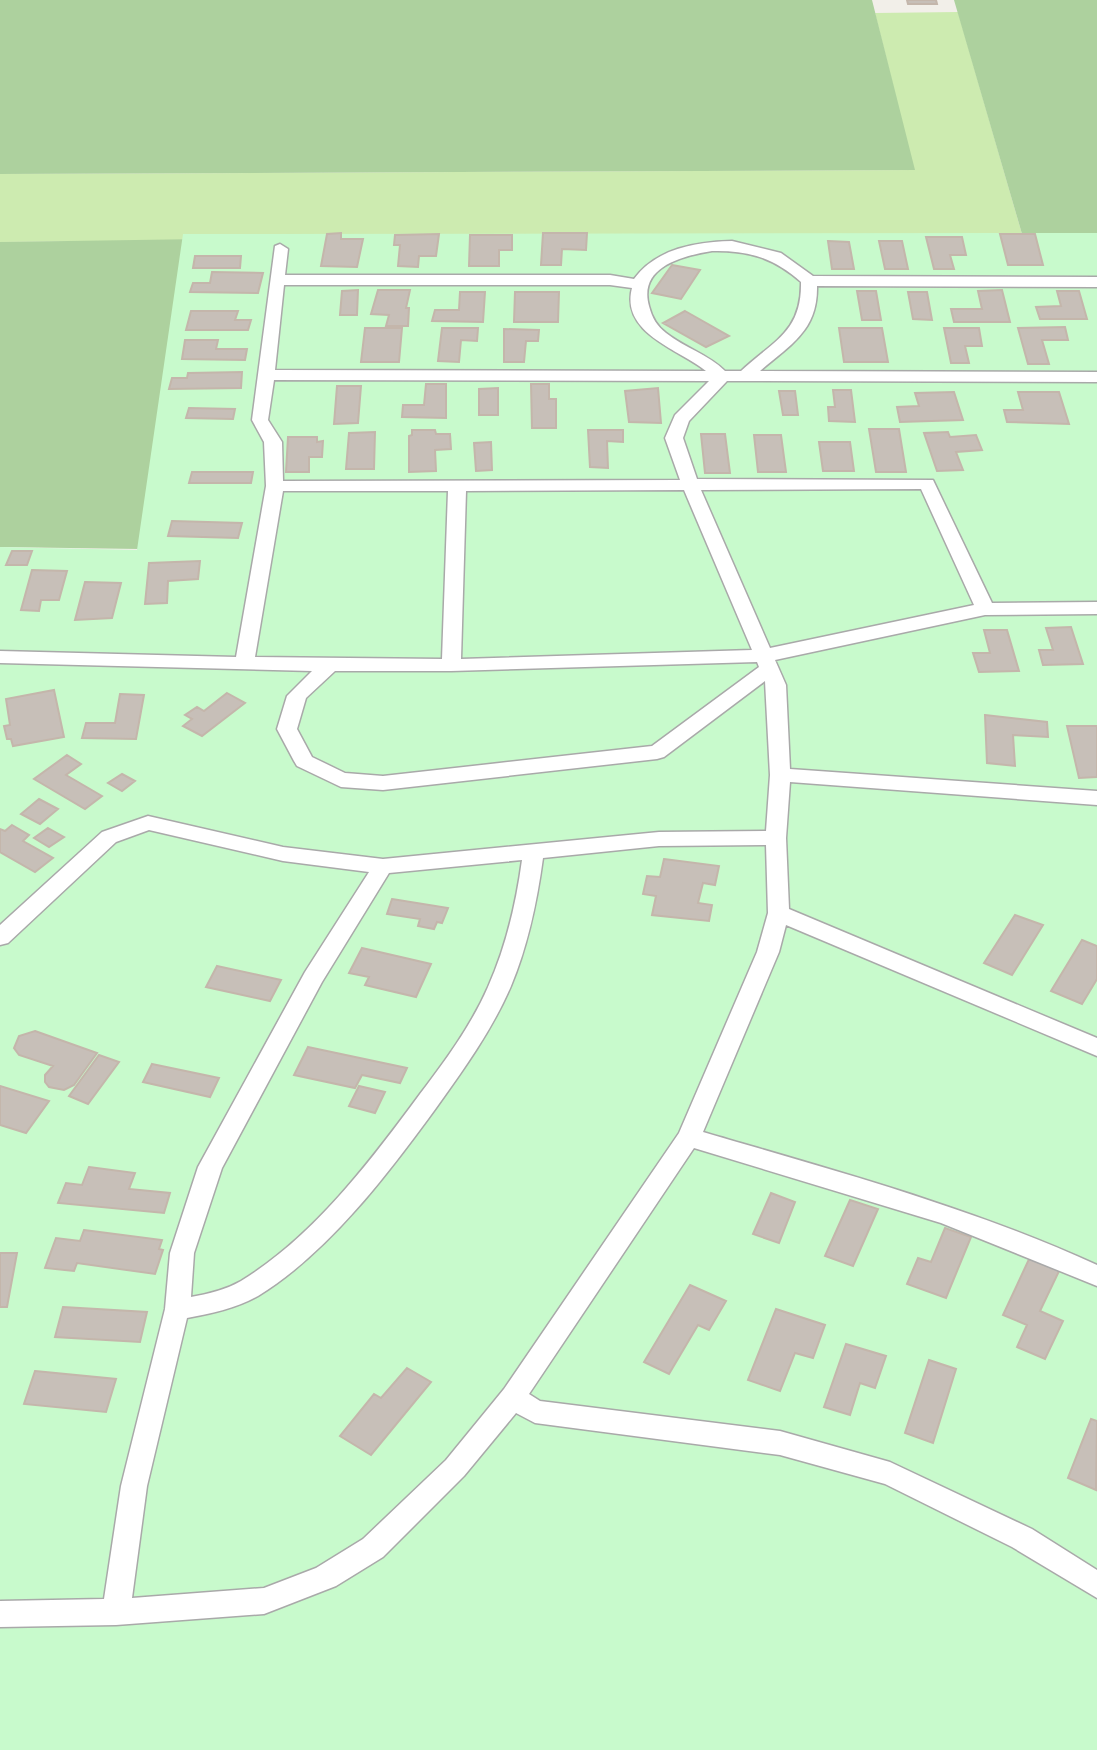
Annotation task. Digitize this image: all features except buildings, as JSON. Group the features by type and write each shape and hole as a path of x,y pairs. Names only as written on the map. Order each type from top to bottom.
{"lane":[{"path":"722,377 704,361 663,340 643,317 637,299 638,284 654,266 672,254 692,248 747,247 785,260 809,281 812,301 799,331 744,377"},
{"path":"244,663 275,486 274,442 260,420 280,249"},
{"path":"278,280 610,280 638,284"},
{"path":"809,281 1097,282"},
{"path":"266,375 1097,377"},
{"path":"0,1614 116,1612 264,1601 326,1577 373,1548 455,1468 513,1397 690,1137 768,952 779,913 776,838 780,775 776,685 690,484 674,438 681,419 722,377"},
{"path":"451,665 457,484"},
{"path":"275,486 927,484 985,609"},
{"path":"0,657 330,665 766,663 985,609 1097,608"},
{"path":"330,665 297,696 287,729 304,761 341,780 383,783 657,752 766,663"},
{"path":"780,775 1097,798"},
{"path":"0,937 109,837 148,823 283,854 383,866 660,839 776,838"},
{"path":"177,1309 211,1305 255,1284 330,1219 385,1160 472,1041 506,972 527,905 533,852"},
{"path":"116,1612 134,1486 177,1309 182,1253 210,1167 313,978 383,866"},
{"path":"779,913 1097,1047"},
{"path":"690,1137 916,1206 1056,1256 1097,1276"},
{"path":"513,1397 536,1412 780,1443 890,1474 1022,1538 1097,1585"}],"green space":[{"path":"0,0 872,0 915,170 0,174"},
{"path":"954,0 1097,0 1097,236 1022,234"},
{"path":"958,12 1022,234 0,242 0,174 914,170 875,13"},
{"path":"1097,233 1097,1750 0,1750 0,547 137,550 183,234"},
{"path":"203,239 140,549 0,547 0,242"}]}
